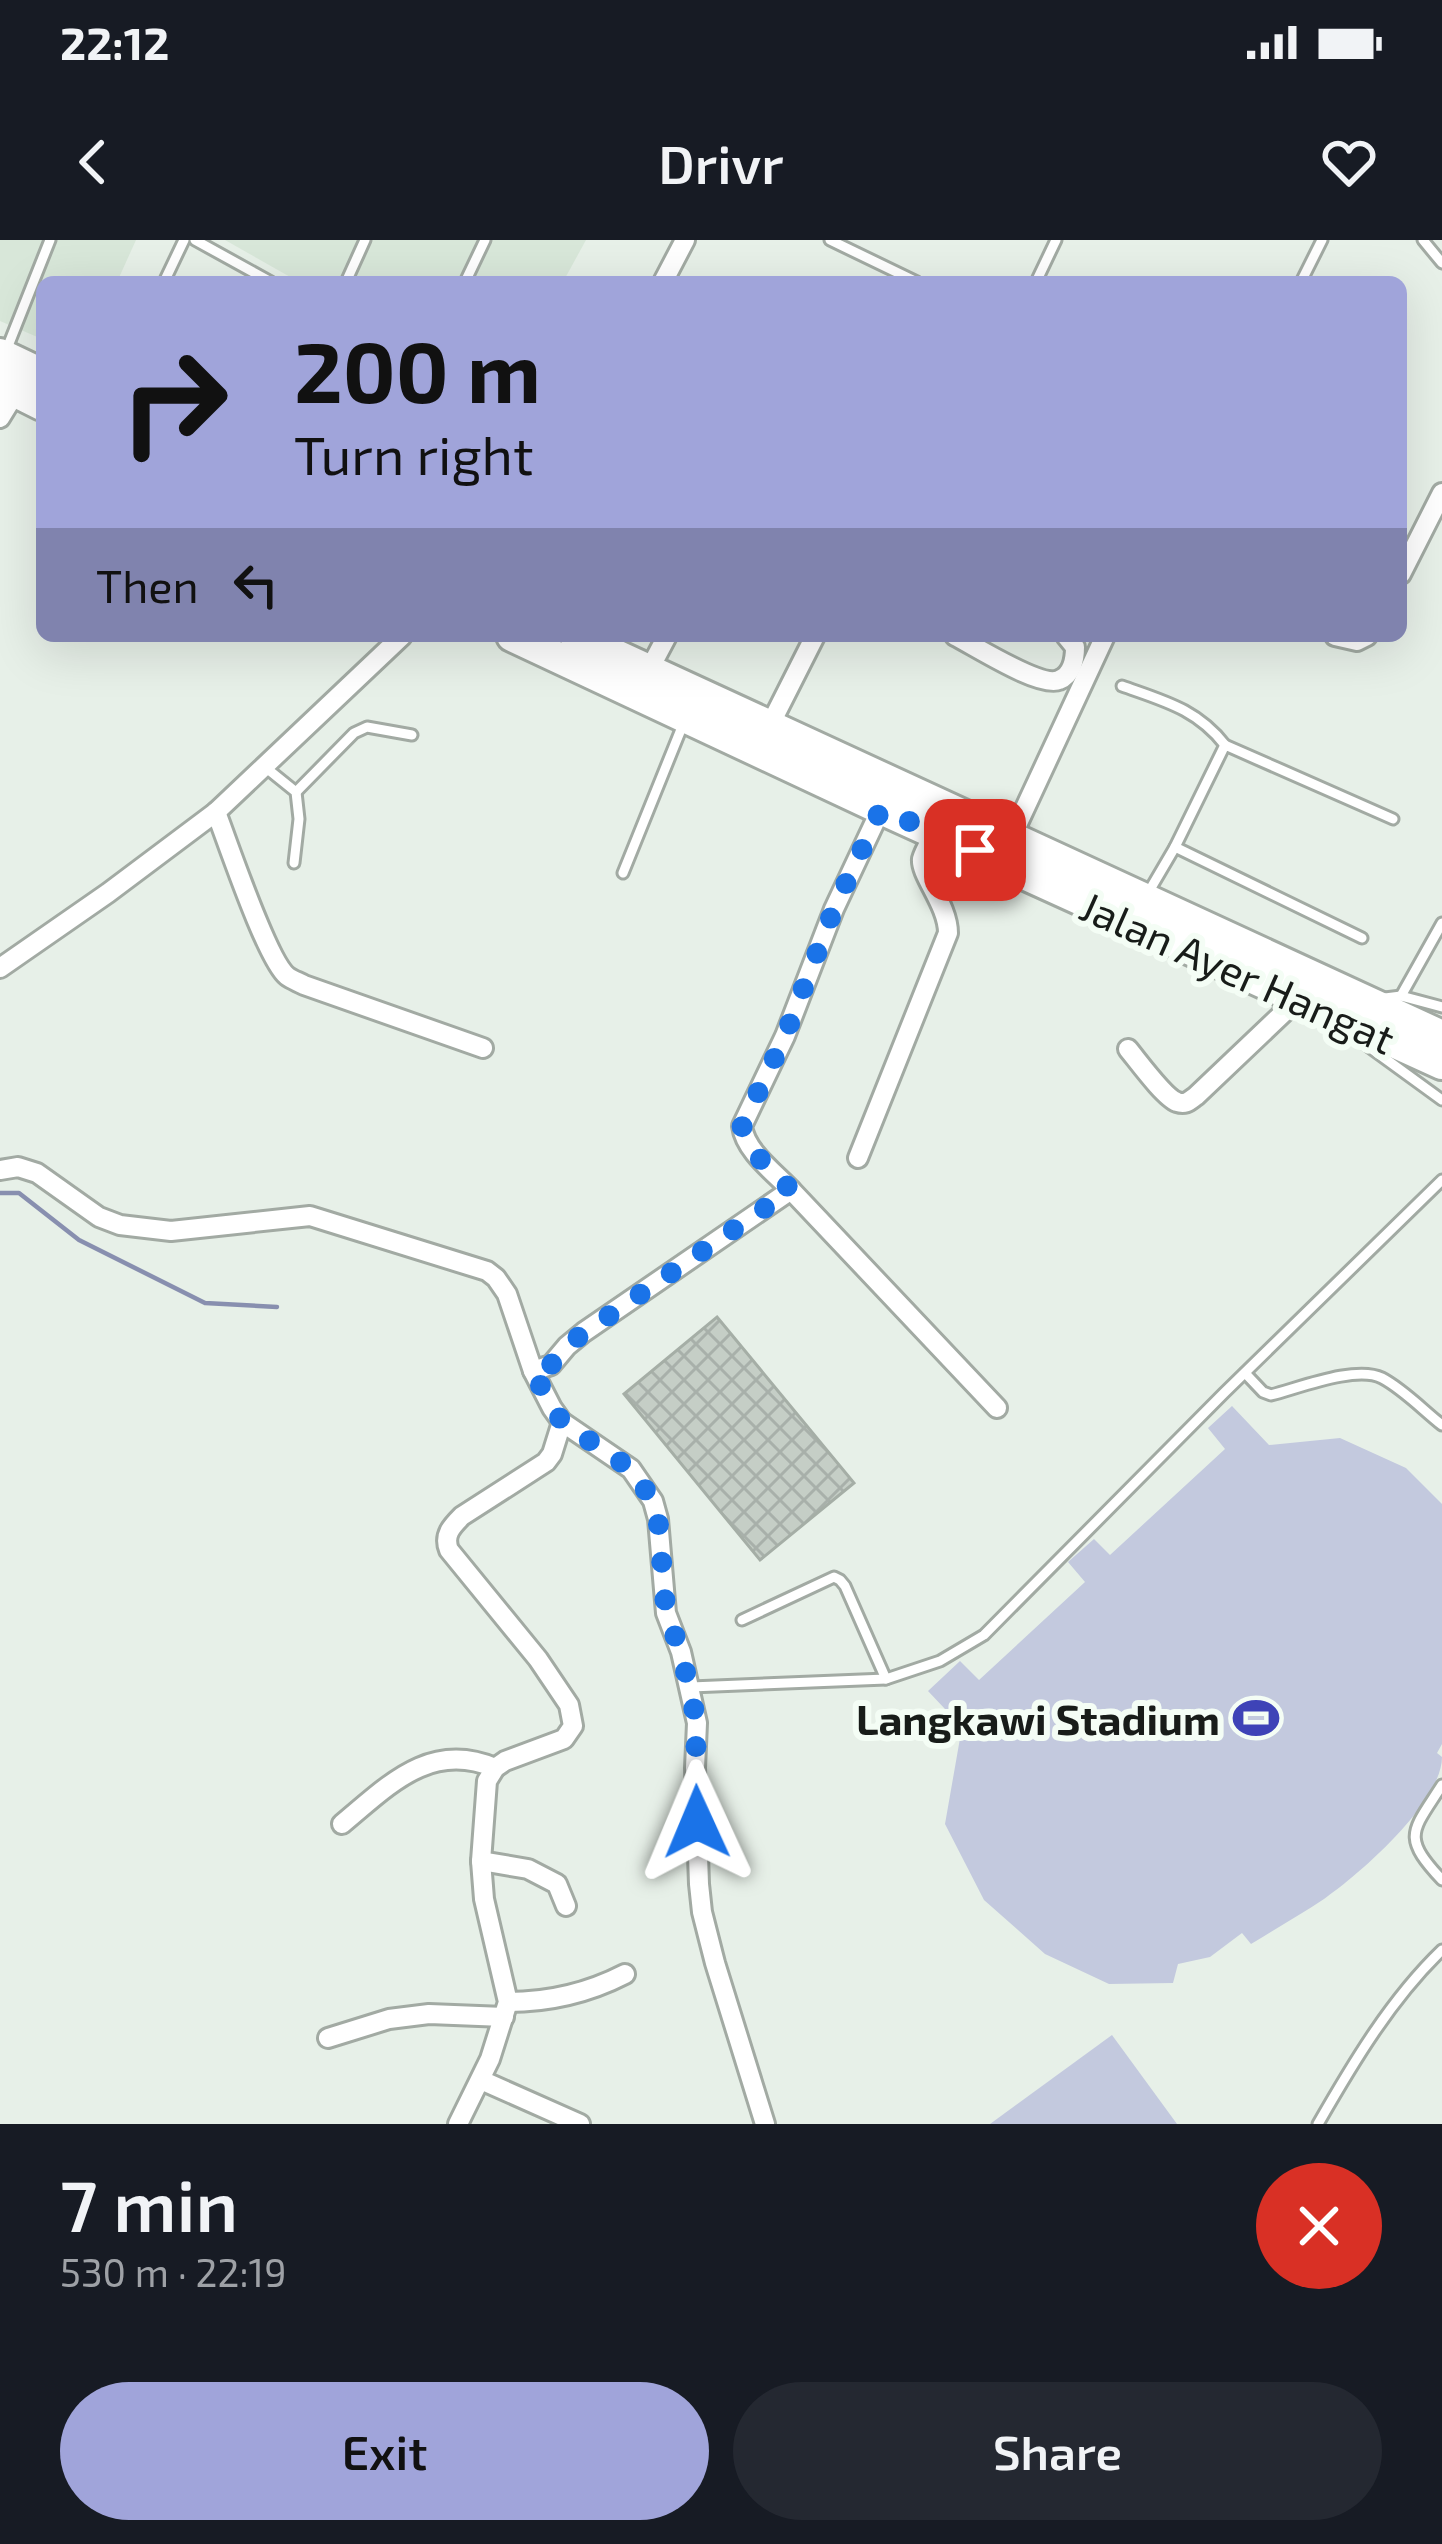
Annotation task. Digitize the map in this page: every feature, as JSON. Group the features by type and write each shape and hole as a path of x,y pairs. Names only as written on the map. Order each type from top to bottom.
{"main road":[{"name":"Jalan Ayer Hangat","path":"525,642 1298,999 1341,1005 1442,1036"},
{"name":"Jalan Ayer Hangat","path":"588,642 1146,897 1442,1064"}],"street":[{"path":"666,276 685,240"},
{"path":"1407,562 1442,494"},
{"path":"0,968 216,812 396,642"},
{"path":"649,670 664,642"},
{"path":"769,727 812,642"},
{"path":"967,642 1043,681 1060,680 1070,670 1075,660 1071,642"},
{"path":"1012,836 1102,642"},
{"path":"881,809 742,1126 743,1136 998,1408"},
{"path":"216,812 266,940 287,976 483,1048"},
{"path":"858,1158 948,933 944,906 922,859 934,832"},
{"path":"1128,1049 1168,1095 1186,1103 1298,999"},
{"path":"0,1169 18,1167 37,1173 99,1217 120,1225 171,1231 310,1216 487,1271 496,1278 507,1294 532,1371 562,1422 631,1469 653,1501 666,1612 697,1723 702,1912 765,2124"},
{"path":"532,1371 551,1365 566,1346 791,1190"},
{"path":"458,2124 481,2080 506,2010 484,1899 481,1861 487,1781 505,1761 564,1739 572,1726 572,1714 538,1659 449,1550 446,1539 463,1516 546,1462 562,1422"},
{"path":"342,1825 383,1790 428,1763 458,1758 495,1768"},
{"path":"481,1861 528,1869 557,1884 566,1906"},
{"path":"328,2038 389,2019 506,2010 601,1986 625,1974"},
{"path":"481,2080 580,2124"}],"lane":[{"path":"40,276 50,240"},
{"path":"167,276 184,240"},
{"path":"195,240 260,276"},
{"path":"349,276 365,240"},
{"path":"468,276 485,240"},
{"path":"830,240 905,276"},
{"path":"1039,276 1056,240"},
{"path":"1304,276 1322,240"},
{"path":"1423,240 1442,263"},
{"path":"10,385 36,291"},
{"path":"1122,686 1202,719 1225,745 1393,819"},
{"path":"622,872 685,718"},
{"path":"296,792 354,733 367,727 412,735"},
{"path":"1146,897 1225,745"},
{"path":"265,767 296,792 295,862"},
{"path":"1175,847 1362,938"},
{"path":"1401,996 1442,923"},
{"path":"1442,1007 1401,996 1341,1005 1358,1041 1442,1100"},
{"path":"690,1688 886,1678 940,1661 984,1635 1442,1180"},
{"path":"1245,1373 1271,1395 1367,1373 1384,1379 1442,1425"},
{"path":"742,1620 834,1577 845,1586 886,1678"},
{"path":"1442,1785 1414,1840 1418,1855 1442,1880"},
{"path":"1318,2124 1411,1982 1442,1950"}],"shaded area":[{"path":"0,240 136,240 120,276 36,276 36,336 0,321"},
{"path":"225,240 586,240 566,276 288,276"},
{"path":"1232,1406 1269,1445 1340,1438 1406,1468 1442,1504 1442,1744 1437,1753 1442,1757 1429,1795 1397,1835 1315,1905 1251,1944 1242,1933 1210,1957 1178,1964 1173,1983 1109,1984 1045,1954 984,1900 945,1824 962,1727 928,1691 960,1661 979,1680 1085,1582 1068,1562 1094,1539 1110,1555 1225,1449 1208,1428"},
{"path":"1112,2035 1177,2124 990,2124"}],"building":[{"path":"717,1317 854,1483 760,1560 624,1394"}],"waterway":[{"path":"0,1193 19,1193 79,1240 205,1303 277,1307"}],"place":[{"name":"Langkawi Stadium","path":"1256,1718"}],"route":[{"path":"697,1822 697,1723 681,1652 666,1612 653,1501 631,1469 562,1422 532,1371 551,1365 566,1346 791,1190 751,1147 742,1126 881,809 975,850"}]}
